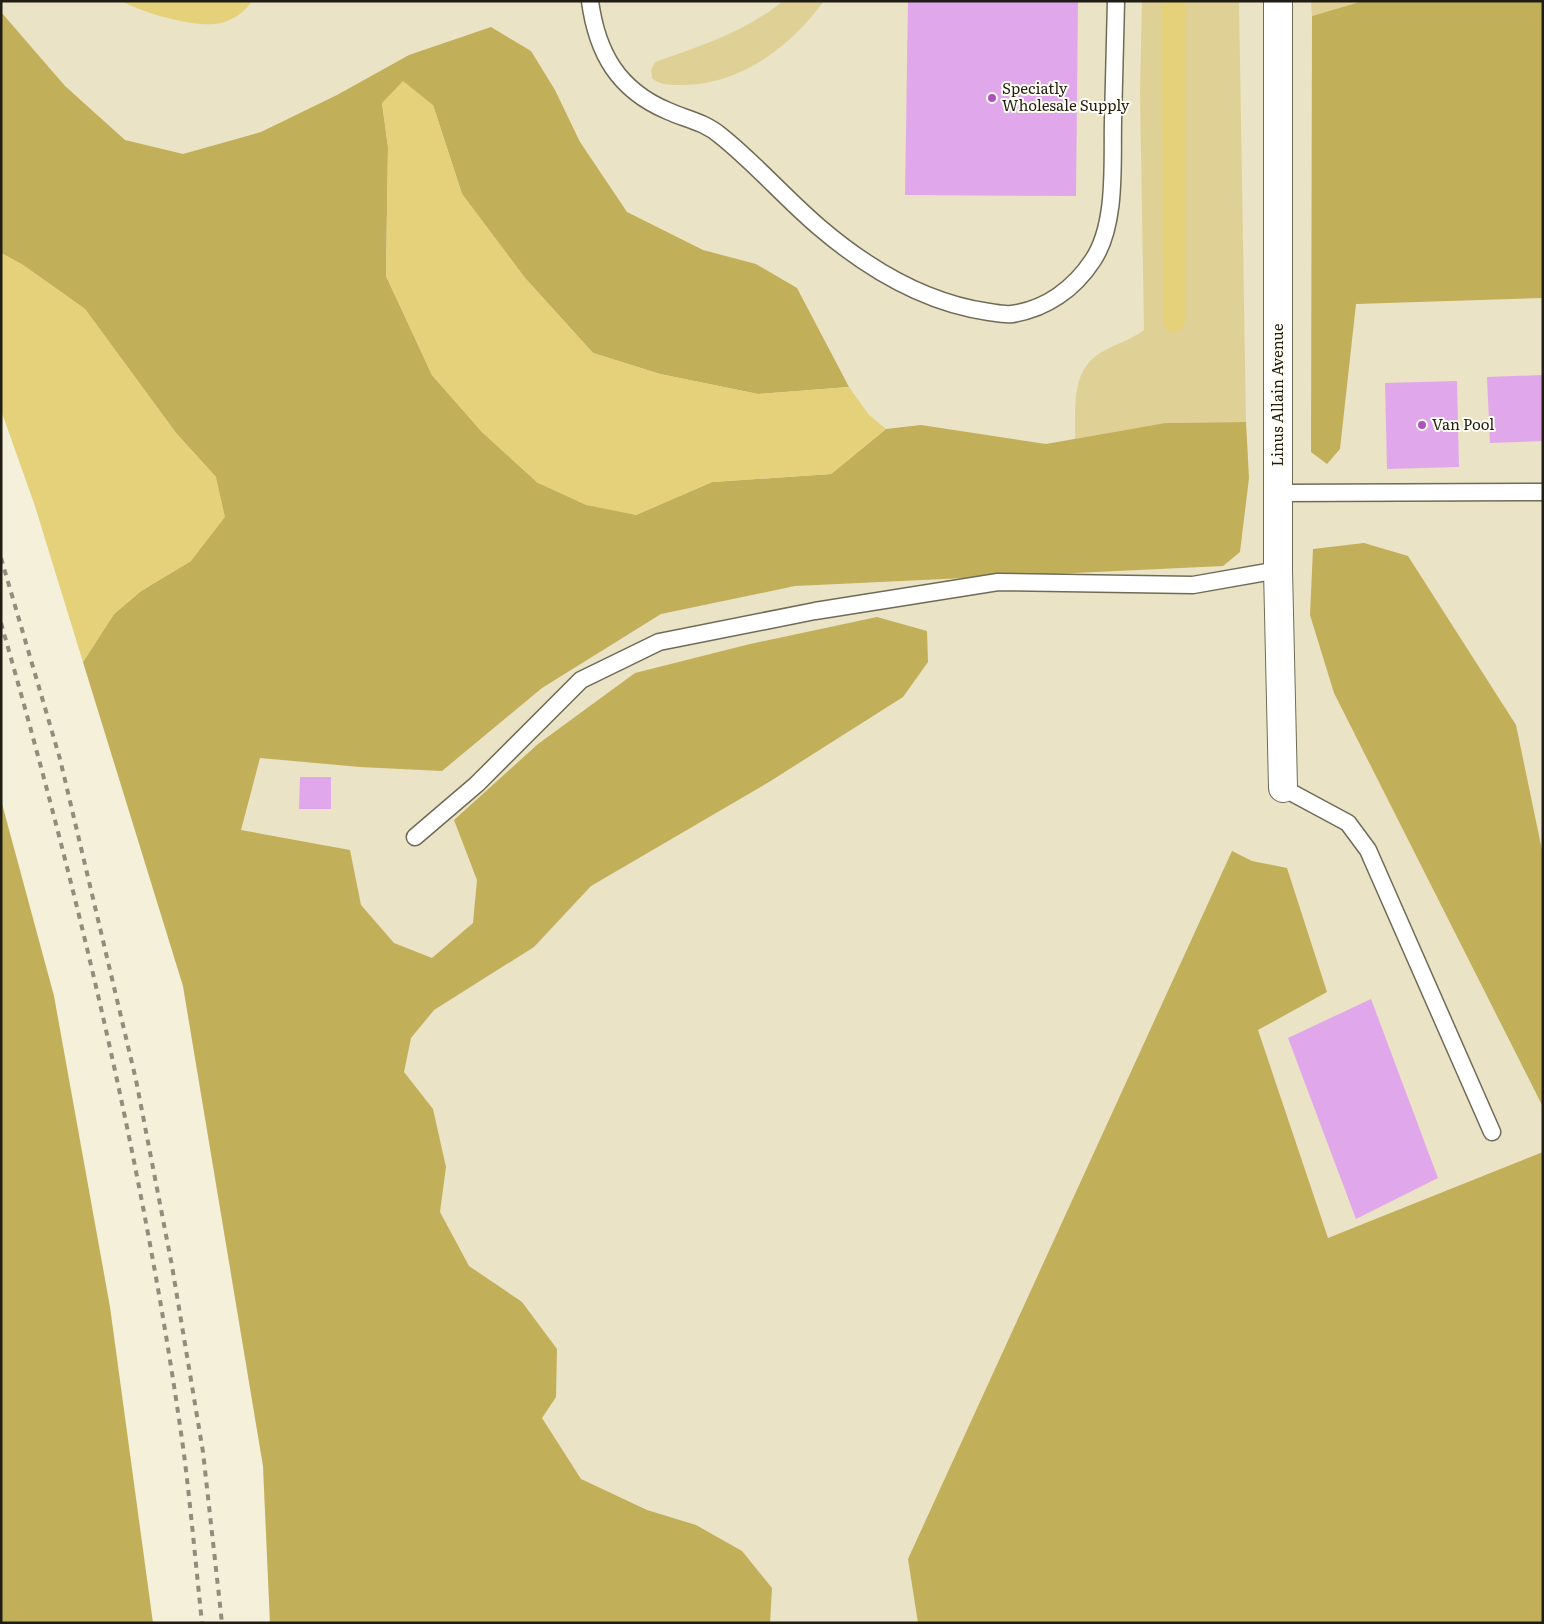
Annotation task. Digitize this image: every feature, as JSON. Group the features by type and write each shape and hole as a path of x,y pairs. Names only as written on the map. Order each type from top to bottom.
{"street":[{"name":"Linus Allain Avenue","path":"1278,1 1278,570 1283,788"}],"lane":[{"path":"590,1 594,30 606,59 635,93 667,110 698,121 720,135 820,227 861,258 909,289 965,309 1010,314 1044,305 1074,286 1095,259 1108,223 1112,178 1116,1"},
{"path":"1278,493 1543,492"},
{"path":"415,838 477,784 581,680 659,642 815,612 998,582 1193,585 1278,570"},
{"path":"1283,788 1348,823 1368,850 1492,1132"}],"shaded area":[{"path":"1,1 1543,1 1543,1623 270,1623 263,1466 183,986 35,506 1,410"},
{"path":"122,1 252,1 242,12 221,23 199,24 156,15"},
{"path":"783,1 824,1 797,33 781,47 745,70 705,83 684,85 667,84 652,78 651,70 655,62 706,44 738,30"},
{"path":"1142,1 1239,1 1246,422 1165,423 1075,439 1077,390 1084,369 1102,352 1144,330 1140,93"},
{"path":"1162,1 1186,1 1186,321 1181,330 1173,333 1167,330 1163,322"},
{"path":"1311,1 1363,1 1312,16"},
{"path":"1363,1 1543,1 1543,298 1356,304 1340,449 1327,464 1311,452 1312,16"},
{"path":"1,12 65,86 125,140 183,154 261,132 337,95 409,55 491,27 531,51 555,90 580,142 627,212 703,250 756,264 797,288 849,387 758,394 660,374 593,353 525,278 462,194 433,105 382,103 388,147 386,276 432,375 482,432 538,483 636,515 712,482 831,474 886,429 921,425 1046,444 1165,423 1246,422 1249,478 1240,552 1223,566 795,586 661,614 542,688 442,771 360,767 260,758 241,830 350,850 361,905 394,943 432,958 473,923 477,880 454,820 538,744 635,673 750,644 877,617 927,631 928,662 903,697 769,782 591,886 534,947 434,1010 411,1038 404,1072 433,1109 446,1167 440,1212 469,1266 522,1302 557,1349 556,1397 542,1418 581,1479 647,1510 696,1525 742,1551 772,1588 770,1623 270,1623 263,1466 183,986 83,662 114,614 141,591 191,561 216,477 176,433 85,309 23,265 1,253"},
{"path":"403,81 433,105 462,194 525,278 593,353 660,374 758,394 849,387 869,415 886,429 831,474 712,482 636,515 586,505 538,483 482,432 432,375 386,276 388,147 382,103"},
{"path":"1,253 23,265 85,309 176,433 216,477 225,517 191,561 141,591 114,614 83,662 35,506 1,410"},
{"path":"1364,543 1408,556 1516,725 1543,855 1543,1107 1334,693 1310,615 1313,549"},
{"path":"1,800 54,996 110,1307 153,1623 1,1623"},
{"path":"1232,851 1252,861 1287,868 1327,992 1258,1030 1328,1238 1543,1152 1543,1623 918,1623 908,1559"}],"building":[{"name":"Speciatly Wholesale Supply","path":"908,1 1078,1 1076,196 905,195"},
{"path":"1543,375 1543,441 1490,443 1487,377"},
{"name":"Van Pool","path":"1457,381 1459,467 1387,469 1385,383"},
{"path":"300,777 331,777 331,809 299,809"},
{"path":"1371,999 1438,1178 1356,1219 1288,1038"}],"railway":[{"path":"1,558 60,759 136,1080 172,1266 203,1452 222,1623"},
{"path":"1,623 30,725 83,931 130,1139 150,1244 184,1454 202,1623"}],"place":[{"name":"Speciatly Wholesale Supply","path":"992,98"},
{"name":"Van Pool","path":"1422,425"}]}
